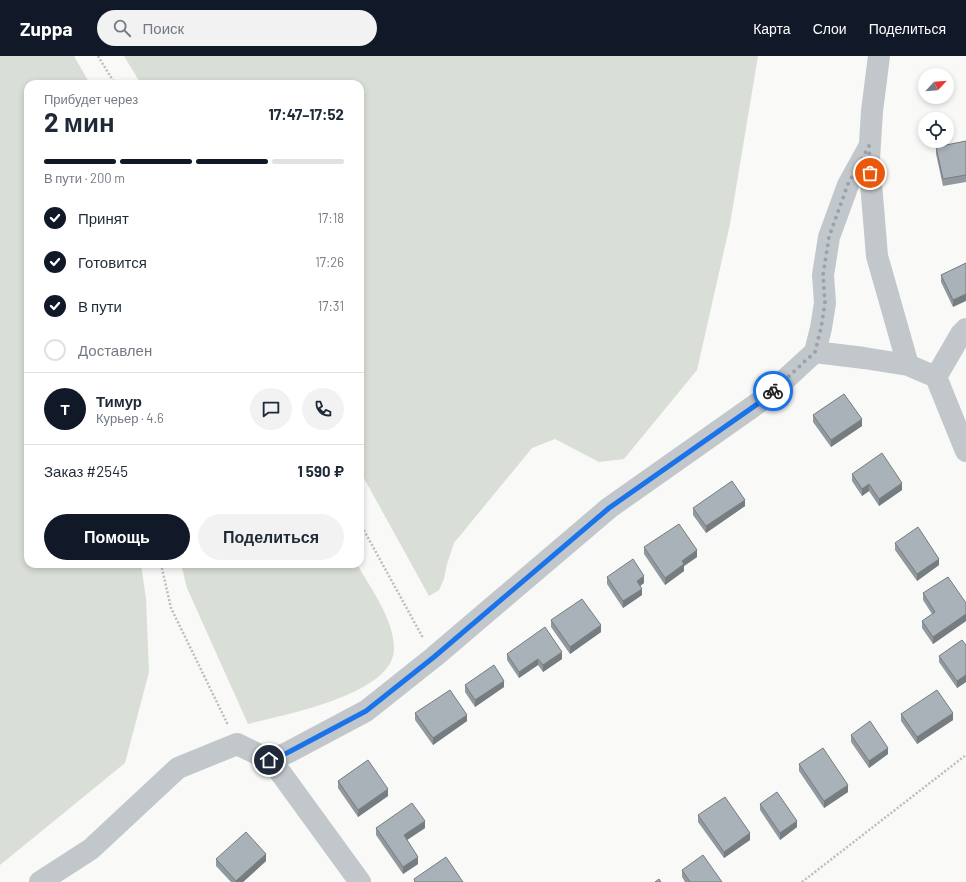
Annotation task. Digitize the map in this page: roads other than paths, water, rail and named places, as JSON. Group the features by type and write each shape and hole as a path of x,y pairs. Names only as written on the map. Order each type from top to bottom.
{"street":[{"path":"879,56 869,146 877,256 908,365"},
{"path":"269,760 287,753 366,711 434,657 609,508 766,398 820,352 821,328 825,303 823,275 829,237 848,184 869,146"},
{"path":"936,377 961,334 966,329"},
{"path":"820,352 908,365 936,377 966,451"},
{"path":"40,882 91,849 178,768 237,744 272,761 360,882"}]}
